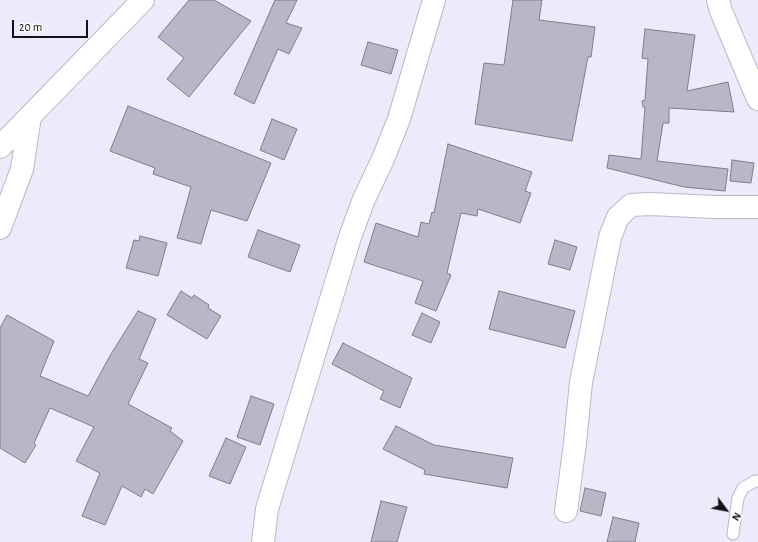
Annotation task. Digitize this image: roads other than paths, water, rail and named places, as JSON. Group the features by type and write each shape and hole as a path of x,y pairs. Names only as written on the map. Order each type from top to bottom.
{"street":[{"path":"0,147 143,0"},
{"path":"263,542 267,509 350,237 364,199 383,159 399,119 434,0"},
{"path":"718,0 721,11 758,99"},
{"path":"0,228 22,169 30,116"},
{"path":"566,511 581,382 610,237 618,217 631,205 650,204 758,207"}],"lane":[{"path":"733,534 738,498 743,488 755,481 758,481"}]}
